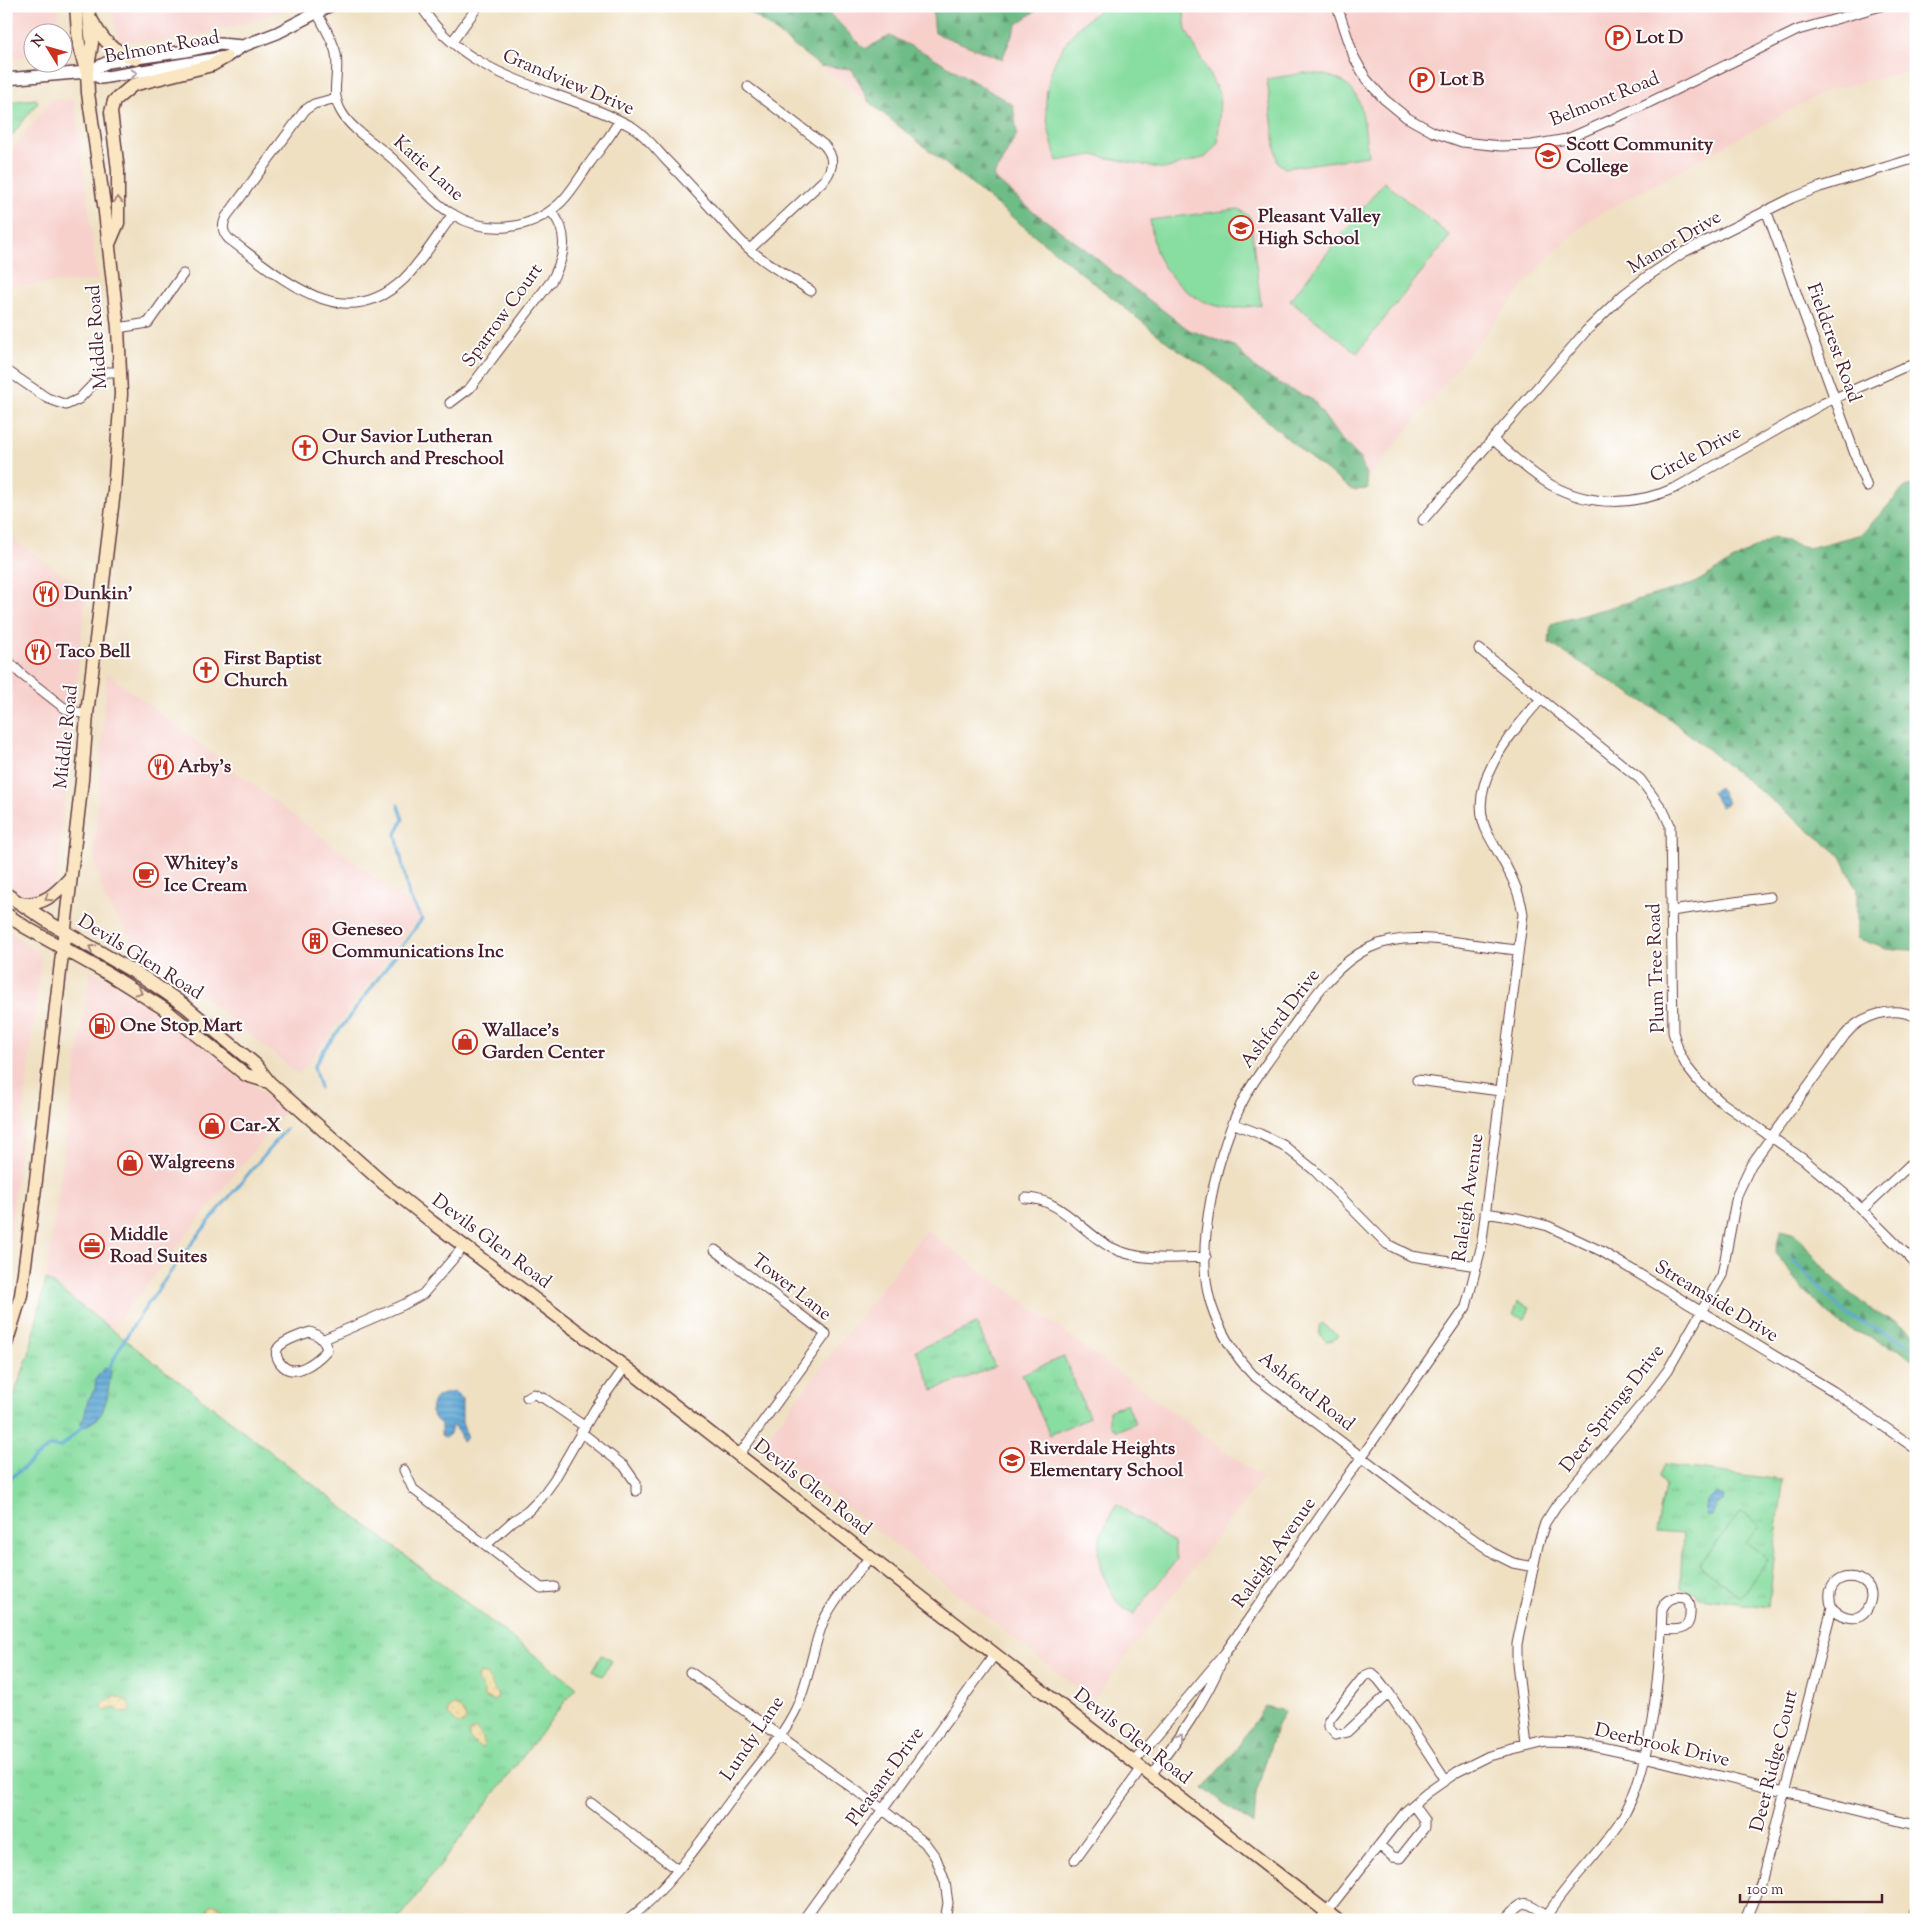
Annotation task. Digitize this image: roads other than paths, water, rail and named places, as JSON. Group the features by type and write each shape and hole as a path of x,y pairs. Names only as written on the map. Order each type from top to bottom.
{"main road":[{"name":"Middle Road","path":"76,6 79,46 87,72"},
{"name":"Middle Road","path":"6,1344 21,1295 36,1180 84,759 87,714 114,491 120,420 118,328 105,212 88,93 87,72 92,43 88,10"},
{"path":"88,10 103,38 109,45 121,54 136,59"},
{"path":"108,247 118,223 118,170 111,112 114,101 133,85 212,65 226,57"},
{"path":"20,903 41,903 59,890 70,878"},
{"name":"Devils Glen Road","path":"6,894 64,931 146,979 184,1005 256,1065 269,1082 383,1183 739,1455 1142,1768 1328,1917"},
{"name":"Devils Glen Road","path":"6,914 163,1008 246,1075 269,1082"}],"street":[{"name":"Belmont Road","path":"87,72 101,78 226,57 243,46 277,33 315,10 329,6"},
{"name":"Grandview Drive","path":"421,6 434,25 452,42 492,69 520,83 620,121 635,129 645,137 750,249 811,291"},
{"path":"452,42 478,6"},
{"name":"Belmont Road","path":"1337,6 1354,58 1366,79 1384,99 1406,117 1434,132 1462,142 1501,146 1532,145 1567,139 1642,106 1798,30 1881,6"},
{"name":"Katie Lane","path":"315,10 336,53 334,86 336,98 348,121 392,158 435,200 453,214 470,223 497,228 526,224 551,211 567,195 620,121"},
{"name":"Belmont Road","path":"6,80 87,72 108,62 186,52 219,44 243,46"},
{"path":"748,87 824,145 829,151 833,164 831,171 825,179 750,249"},
{"path":"336,98 314,104 305,110 226,217 223,224 226,236 294,286 318,299 347,303 374,298 404,279 453,214"},
{"name":"Manor Drive","path":"1423,520 1586,331 1624,294 1684,252 1766,210 1820,187 1916,158"},
{"name":"Fieldcrest Road","path":"1766,210 1867,487"},
{"name":"Sparrow Court","path":"450,403 470,388 552,280 558,268 564,244 561,224 551,211"},
{"path":"118,328 148,323 184,274"},
{"name":"Circle Drive","path":"1493,440 1551,485 1580,497 1600,501 1621,502 1661,495 1824,403 1902,368 1916,364"},
{"path":"6,370 46,398 59,404 66,404 79,399 103,374 107,372 120,372"},
{"name":"Plum Tree Road","path":"1479,649 1640,779 1663,810 1670,825 1673,1032 1679,1052 1687,1067 1721,1102 1803,1159 1862,1210 1916,1264"},
{"path":"6,659 22,674 70,711 87,714"},
{"name":"Raleigh Avenue","path":"1142,1768 1225,1653 1466,1307 1477,1266 1485,1213 1523,914 1513,878 1486,831 1482,815 1482,800 1488,772 1497,756 1541,699"},
{"path":"1670,912 1770,897"},
{"name":"Ashford Drive","path":"1232,1123 1259,1074 1324,983 1351,960 1369,948 1399,939 1437,940 1518,950"},
{"name":"Deer Springs Drive","path":"1528,1746 1516,1663 1517,1644 1545,1523 1556,1506 1647,1398 1668,1370 1722,1275 1737,1195 1751,1165 1845,1035 1858,1023 1875,1014 1894,1012 1916,1017"},
{"path":"1417,1080 1500,1091"},
{"path":"1232,1123 1283,1145 1314,1170 1387,1244 1412,1256 1477,1266"},
{"name":"Ashford Road","path":"1232,1123 1215,1176 1205,1233 1210,1302 1222,1332 1237,1358 1253,1375 1294,1407 1362,1455 1429,1508 1495,1554 1513,1564 1534,1567"},
{"path":"1862,1210 1916,1159"},
{"path":"1024,1198 1038,1198 1060,1210 1109,1246 1124,1253 1164,1259 1206,1257"},
{"name":"Streamside Drive","path":"1485,1213 1548,1226 1601,1252 1833,1390 1916,1450"},
{"path":"322,1340 403,1305 423,1294 464,1246"},
{"name":"Tower Lane","path":"715,1250 826,1334 739,1455"},
{"path":"310,1332 318,1335 322,1340 326,1344 327,1350 321,1357 303,1369 288,1370 278,1360 276,1352 278,1347 298,1335 310,1332"},
{"path":"486,1545 541,1498 624,1367"},
{"path":"527,1398 534,1394 545,1399 583,1429 624,1466 636,1483 636,1491"},
{"path":"404,1470 413,1489 541,1588 554,1587"},
{"name":"Lundy Lane","path":"628,1920 651,1902 678,1870 795,1711 824,1622 834,1603 870,1557"},
{"name":"Deer Ridge Court","path":"1746,1920 1761,1883 1832,1608 1829,1594 1831,1587 1840,1578 1850,1576 1860,1578 1868,1585 1871,1598 1868,1608 1861,1616 1845,1618 1832,1608"},
{"path":"1505,1920 1518,1906 1524,1903 1530,1904 1546,1917 1619,1823 1634,1795 1651,1728 1661,1629"},
{"name":"Raleigh Avenue","path":"1142,1768 1190,1723 1212,1686 1225,1653"},
{"name":"Pleasant Drive","path":"802,1920 995,1654"},
{"path":"690,1672 882,1809 925,1843 936,1858 945,1882 948,1903 945,1920"},
{"path":"1389,1693 1347,1732 1336,1735 1329,1728 1329,1720 1364,1676 1371,1673 1389,1693 1446,1780"},
{"name":"Deerbrook Drive","path":"1328,1917 1379,1845 1413,1806 1457,1772 1489,1756 1546,1742 1579,1743 1644,1757 1916,1825"},
{"path":"1075,1860 1142,1768"},
{"path":"591,1803 678,1870"},
{"path":"1379,1845 1393,1857 1400,1858 1424,1828 1424,1820 1413,1806"},
{"path":"1910,1920 1916,1908"}],"water":[{"path":"1719,787 1728,803 1721,807 1711,792"},
{"path":"105,1368 111,1372 107,1398 102,1413 96,1420 84,1427 80,1424 84,1418 88,1400 95,1389 96,1378"},
{"path":"454,1392 462,1398 462,1422 467,1438 462,1442 459,1432 452,1425 450,1434 445,1438 441,1435 441,1424 431,1412 433,1402 437,1397"},
{"path":"1717,1493 1724,1496 1723,1501 1716,1506 1712,1516 1705,1515 1707,1501"}],"waterway":[{"path":"320,1088 314,1067 323,1051 422,919 409,896 396,834 403,819 398,805"},
{"path":"108,1372 128,1333 168,1275 286,1129"},
{"path":"1791,1258 1847,1315 1916,1348"},
{"path":"6,1482 50,1446 61,1447 86,1423"}],"place":[{"name":"Lot D","path":"1618,38"},
{"name":"Lot B","path":"1422,80"},
{"name":"Scott Community College","path":"1548,156"},
{"name":"Pleasant Valley High School","path":"1241,228"},
{"name":"Our Savior Lutheran Church and Preschool","path":"305,448"},
{"name":"Dunkin'","path":"46,594"},
{"name":"Taco Bell","path":"38,652"},
{"name":"First Baptist Church","path":"206,670"},
{"name":"Arby's","path":"161,767"},
{"name":"Whitey's Ice Cream","path":"146,875"},
{"name":"Geneseo Communications Inc","path":"315,941"},
{"name":"One Stop Mart","path":"102,1026"},
{"name":"Wallace's Garden Center","path":"465,1042"},
{"name":"Car-X","path":"212,1126"},
{"name":"Walgreens","path":"130,1163"},
{"name":"Middle Road Suites","path":"92,1246"},
{"name":"Riverdale Heights Elementary School","path":"1012,1460"}]}
